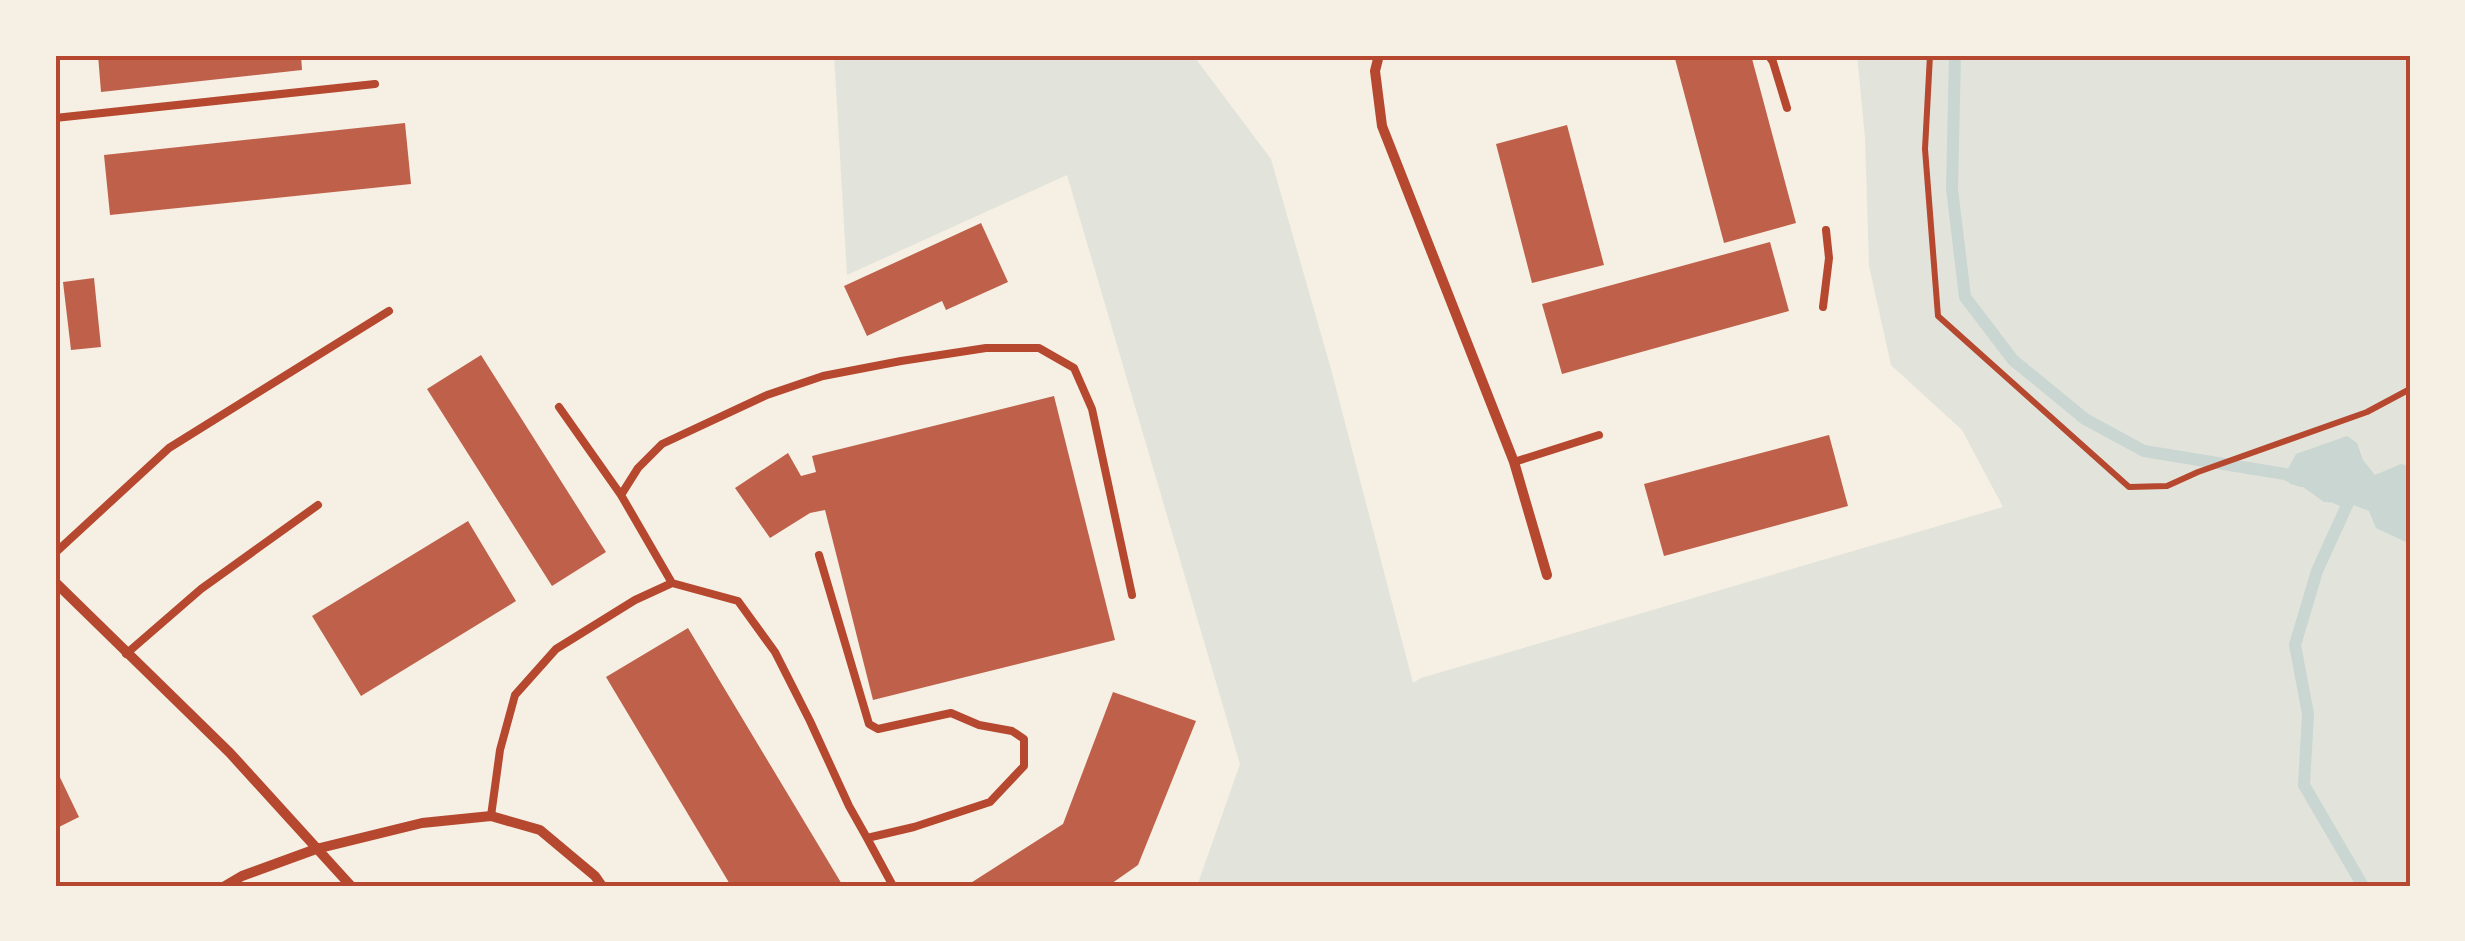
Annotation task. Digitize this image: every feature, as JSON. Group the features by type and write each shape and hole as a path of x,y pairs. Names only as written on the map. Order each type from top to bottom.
{"street":[{"path":"1379,55 1375,71 1382,126 1514,462 1547,576"},
{"path":"55,582 230,752 351,886"},
{"path":"225,886 316,849 422,822 492,816 540,830 602,886"}],"lane":[{"path":"1768,55 1787,108"},
{"path":"55,118 375,84"},
{"path":"1823,307 1829,258 1826,230"},
{"path":"55,553 170,448 388,311"},
{"path":"621,495 638,468 662,444 767,395 823,376 901,360 986,348 1039,348 1074,368 1092,409 1132,595"},
{"path":"559,406 621,495 672,583"},
{"path":"1514,462 1599,434"},
{"path":"126,654 201,588 318,505"},
{"path":"820,556 869,724 878,729 951,714 979,725 1012,730 1024,739 1024,766 990,802 867,838"},
{"path":"492,816 500,750 515,695 556,649 635,600 672,583 738,601 774,652 893,886"}],"path":[{"path":"1930,55 1925,150 1938,316 2130,486 2167,486 2367,412 2410,389"}],"shaded area":[{"path":"834,55 1193,55 1271,159 1413,683 2003,507 1962,430 1891,365 1869,266 1865,138 1857,55 2410,55 2410,886 1197,886 1240,764 1067,175 847,275"},
{"path":"2347,436 2357,443 2363,460 2375,475 2401,464 2410,466 2410,544 2376,528 2369,511 2348,503 2324,502 2303,487 2290,484 2285,474 2296,454"}],"building":[{"path":"98,55 301,55 302,70 101,92"},
{"path":"1674,55 1751,55 1796,223 1724,243"},
{"path":"405,123 411,184 110,215 104,155"},
{"path":"1567,125 1604,265 1532,283 1496,144"},
{"path":"981,223 1008,282 946,310 942,301 867,336 844,286"},
{"path":"1770,242 1789,311 1562,374 1542,304"},
{"path":"94,278 101,347 71,350 63,282"},
{"path":"481,355 606,552 552,586 427,389"},
{"path":"1054,396 1115,640 873,700 825,510 810,513 770,538 735,488 788,453 801,476 816,472 812,456"},
{"path":"1829,435 1848,506 1664,556 1644,484"},
{"path":"468,521 516,601 361,696 312,616"},
{"path":"688,628 843,886 731,886 606,677"},
{"path":"1113,692 1196,721 1138,865 1108,886 966,886 1063,824"},
{"path":"55,767 79,817 55,829"}],"waterway":[{"path":"1955,55 1952,189 1965,297 2013,360 2085,419 2144,451 2285,474 2301,481"},
{"path":"2332,496 2348,503 2317,571 2295,645 2308,714 2304,785 2363,886"}]}
